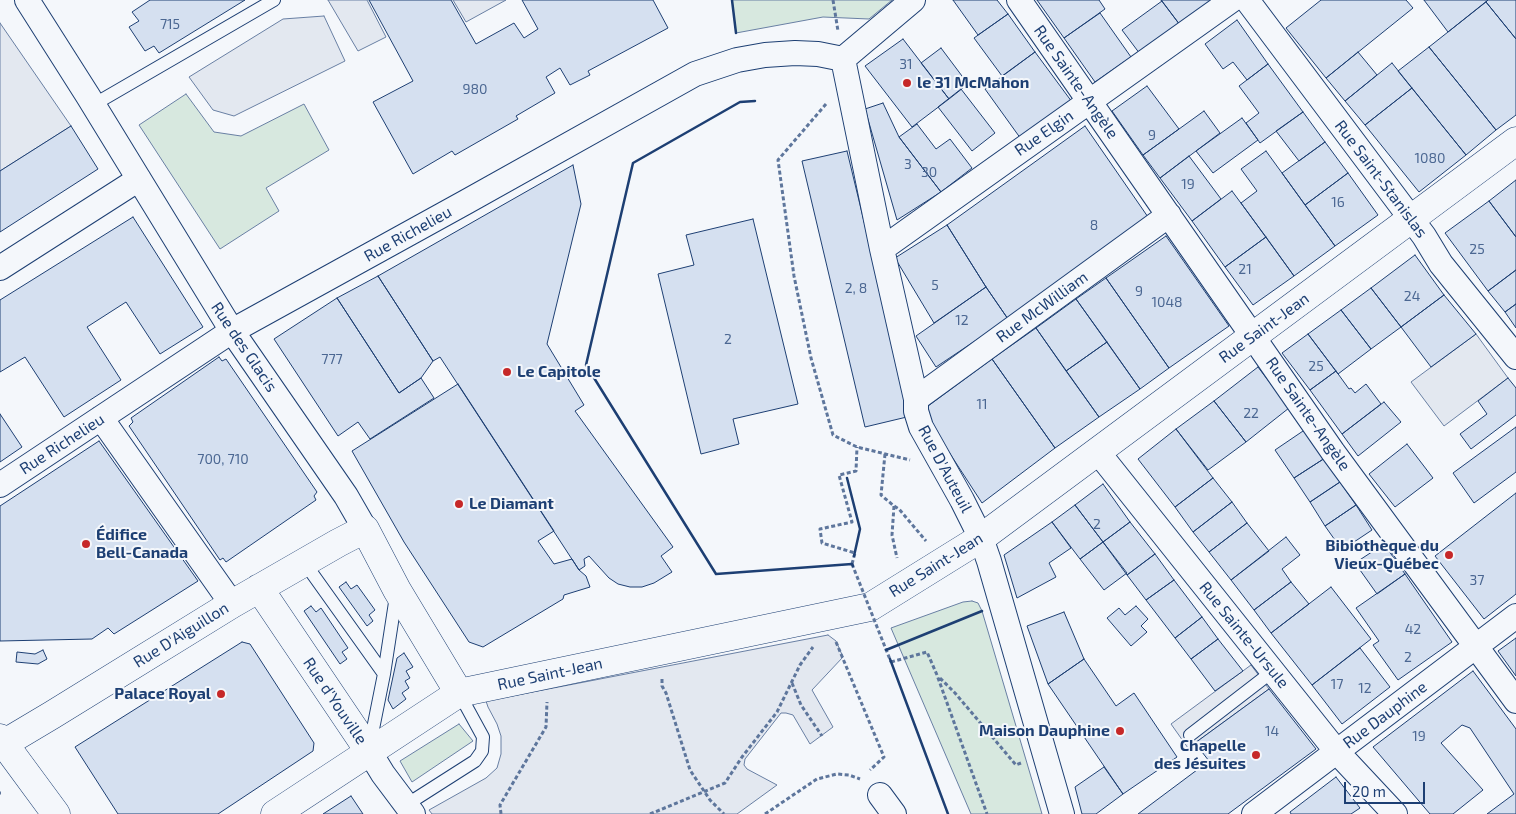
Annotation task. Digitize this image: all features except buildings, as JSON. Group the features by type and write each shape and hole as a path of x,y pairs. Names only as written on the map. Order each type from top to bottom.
{"street":[{"name":"Rue des Glacis","path":"27,0 232,331 346,496 397,590 460,694"},
{"path":"843,59 912,0"},
{"name":"Rue Sainte-Angèle","path":"1019,0 1333,452 1516,701"},
{"name":"Rue Elgin","path":"882,249 1232,0"},
{"name":"Rue Saint-Stanislas","path":"1247,0 1424,236 1441,264 1516,357"},
{"name":"Rue Richelieu","path":"0,485 232,331 695,74 737,60 764,55 818,54 843,59"},
{"name":"Rue D'Auteuil","path":"843,59 882,249 916,399 916,412 921,427 981,538 1062,814"},
{"name":"Rue Saint-Jean","path":"275,814 460,694 870,607 981,538 1516,141"},
{"path":"0,268 139,179"},
{"name":"Rue McWilliam","path":"916,399 1169,215"},
{"path":"101,418 232,604"},
{"name":"Rue Sainte-Ursule","path":"1097,452 1337,752 1395,814"},
{"name":"Rue D'Aiguillon","path":"1,742 52,715 259,588 365,529"},
{"name":"Rue d'Youville","path":"259,588 383,774 410,809"},
{"name":"Rue Dauphine","path":"1254,814 1516,616"},
{"path":"1,742 56,814"},
{"path":"880,795 894,814"}],"lane":[{"path":"93,105 274,0"},
{"path":"304,562 384,674"},
{"path":"369,752 397,590"},
{"path":"1190,735 1273,671"},
{"path":"410,809 475,761 482,751 483,737 460,694"}],"path":[{"path":"826,104 778,160 794,276 811,358 833,435 856,447 916,461"},
{"path":"856,447 856,471 839,475 852,522 820,529 822,543 855,553 852,564 891,662 927,652 987,814"},
{"path":"885,454 881,495 900,509 927,543"},
{"path":"894,506 892,535 897,561"},
{"path":"836,641 884,757 860,779"},
{"path":"650,814 725,783 776,712 800,665 817,642"},
{"path":"937,676 955,693 1016,765 1020,763 1028,766"},
{"path":"792,682 801,705 822,736"},
{"path":"662,686 666,693 690,770 704,792 724,814"},
{"path":"501,814 500,805 546,727 547,701"},
{"path":"765,814 817,779 837,774 860,779 880,795"}],"shaded area":[{"path":"328,0 367,0 386,37 358,51"},
{"path":"453,0 506,0 466,22"},
{"path":"732,0 892,0 869,19 823,17 736,33"},
{"path":"324,16 345,61 234,116 213,110 189,77 283,19"},
{"path":"0,23 71,126 0,171"},
{"path":"186,94 214,132 241,136 304,104 329,150 266,188 279,211 220,249 139,125"},
{"path":"1476,334 1508,378 1444,426 1411,382"},
{"path":"972,601 978,603 982,611 1042,814 971,814 891,628 963,602"},
{"path":"828,635 836,641 843,657 812,690 833,727 810,744 793,715 781,713 745,759 744,765 747,769 777,785 737,814 432,814 429,810 486,778 497,768 501,754 501,736 486,701"},
{"path":"1251,665 1269,689 1188,748 1171,724"},
{"path":"459,724 473,741 412,782 400,761"}],"wall":[{"path":"732,0 736,33"},
{"path":"755,101 740,102 633,163 586,365 716,574 852,564 853,566"},
{"path":"847,478 860,529 854,556"},
{"path":"886,650 982,611"},
{"path":"890,659 948,814"}],"place":[{"name":"le 31 McMahon","path":"907,83"},
{"name":"Le Capitole","path":"507,372"},
{"name":"Le Diamant","path":"459,504"},
{"name":"Édifice Bell-Canada","path":"86,544"},
{"name":"Bibiothèque du Vieux-Québec","path":"1449,555"},
{"name":"Palace Royal","path":"221,694"},
{"name":"Maison Dauphine","path":"1120,731"},
{"name":"Chapelle des Jésuites","path":"1256,755"}]}
